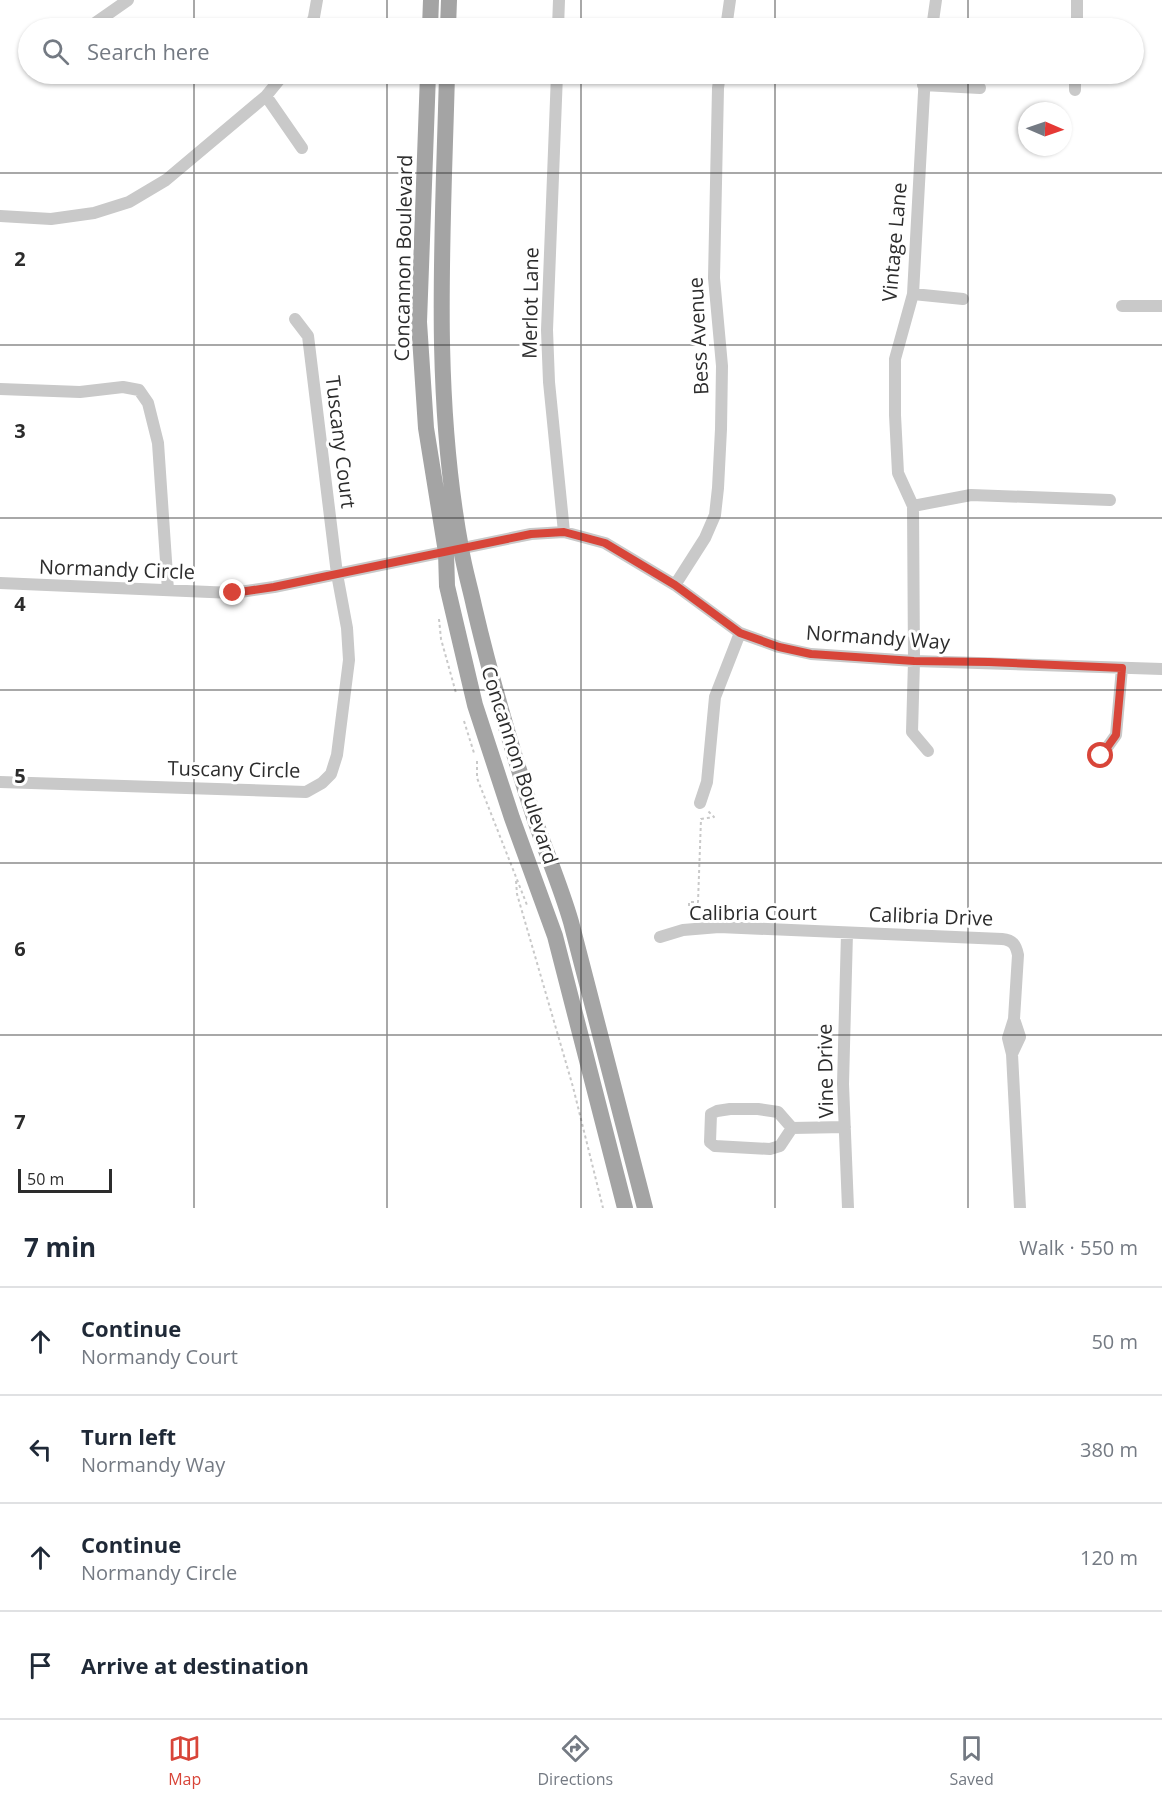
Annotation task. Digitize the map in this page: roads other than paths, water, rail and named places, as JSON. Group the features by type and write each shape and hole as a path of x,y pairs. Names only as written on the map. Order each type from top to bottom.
{"main road":[{"path":"430,18 431,0"},
{"path":"448,18 449,0"},
{"name":"Concannon Boulevard","path":"428,84 419,322 426,428 453,551 484,648 508,738 572,922 645,1208"},
{"name":"Concannon Boulevard","path":"447,84 441,332 452,486 453,551 447,586 475,705 512,818 555,936 625,1208"}],"street":[{"path":"102,18 128,0"},
{"path":"314,18 317,0"},
{"path":"559,18 560,0"},
{"path":"727,18 730,0"},
{"path":"933,18 936,0"},
{"path":"1077,0 1077,18"},
{"path":"0,216 51,219 94,213 129,202 166,180 266,96 276,84"},
{"name":"Merlot Lane","path":"557,84 547,330 549,382 564,532"},
{"name":"Bess Avenue","path":"675,585 705,538 715,515 718,488 722,366 714,278 719,84"},
{"name":"Vintage Lane","path":"924,84 913,294 895,359 895,404 898,473 913,506 912,732 928,751"},
{"path":"955,84 980,88"},
{"path":"1074,84 1074,90"},
{"path":"266,96 302,148"},
{"path":"913,294 963,299"},
{"path":"1122,306 1162,306"},
{"name":"Tuscany Court","path":"295,319 308,336 337,574"},
{"path":"0,389 80,392 123,387 139,390 148,404 158,443 168,590"},
{"path":"913,506 971,495 1110,500"},
{"name":"Normandy Way","path":"453,551 531,534 564,532 605,543 675,585 740,633 779,647 811,654 914,661 1162,669"},
{"name":"Normandy Circle","path":"0,583 233,593 453,551"},
{"name":"Tuscany Circle","path":"0,782 306,792 322,783 331,774 337,755 349,660 347,628 337,574"},
{"path":"700,803 706,782 715,697 740,633"},
{"path":"1101,756 1116,735 1122,668"},
{"name":"Calibria Court","path":"660,936 708,927 847,933"},
{"name":"Calibria Drive","path":"847,933 1002,939 1013,943 1017,949 1014,1019 1020,1037 1012,1054 1020,1208"},
{"name":"Vine Drive","path":"847,933 843,1084 849,1208"},
{"path":"792,1128 780,1146 770,1149 716,1146 710,1142 711,1114 717,1110 758,1109 778,1112 792,1128 845,1127"}]}
